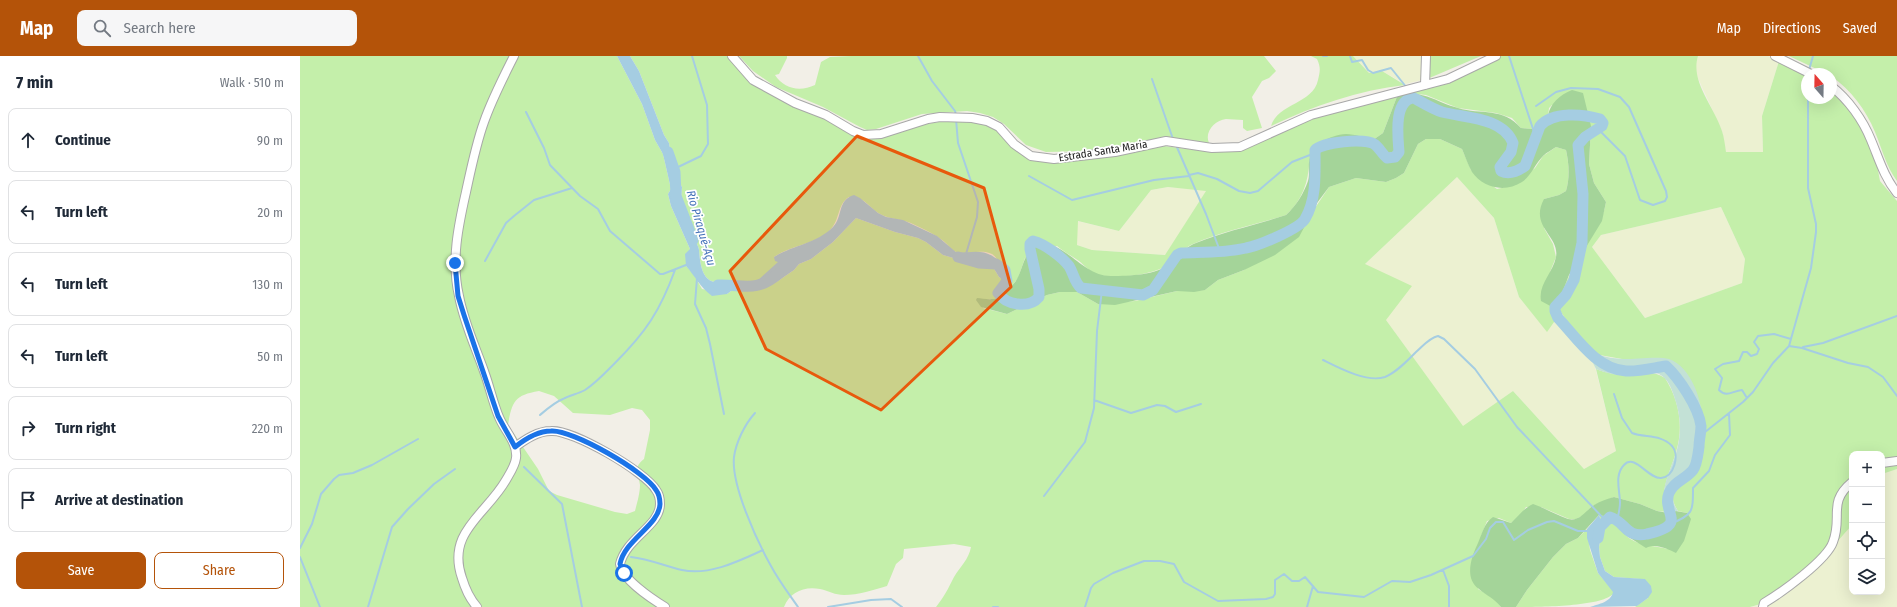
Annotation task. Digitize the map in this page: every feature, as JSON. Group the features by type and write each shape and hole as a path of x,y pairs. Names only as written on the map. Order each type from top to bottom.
{"street":[{"path":"477,607 466,589 460,573 458,547 460,540 468,528 491,502 512,469 516,457 515,447 498,416 458,296 455,263 456,242 484,123 497,91 514,56"},
{"name":"Estrada Santa Maria","path":"732,56 753,80 789,100 826,115 853,131 863,135 872,136 881,134 928,119 940,117 972,118 987,121 999,127 1014,144 1031,156 1054,159 1115,152 1166,141 1212,148 1240,147 1311,115 1448,79 1496,56"},
{"path":"1425,85 1426,56"},
{"path":"1775,56 1801,69"},
{"path":"1837,92 1846,100 1863,125 1872,141 1885,177 1897,193"},
{"path":"515,447 522,441 540,432 560,431 574,436 630,466 651,484 659,496 659,510 654,520 630,544 620,564 626,576 665,607"},
{"path":"1885,463 1897,461"},
{"path":"1763,607 1764,603 1802,576 1830,547 1835,535 1838,497 1849,485"}],"highlighted area":[{"path":"857,136 984,188 1011,287 881,410 766,349 730,271"}],"green space":[{"path":"300,56 617,56 642,104 655,140 663,154 671,189 668,194 671,206 690,249 686,266 693,273 702,289 727,294 734,289 729,282 716,283 706,277 702,269 693,230 687,226 684,216 684,208 681,198 682,187 674,174 669,143 664,135 639,71 630,56 727,56 734,64 808,110 855,135 952,120 983,123 998,131 1010,143 1052,161 1089,159 1164,146 1211,152 1230,151 1307,118 1398,94 1383,133 1373,140 1358,136 1309,161 1308,176 1304,190 1292,209 1286,215 1204,239 1189,246 1170,264 1163,268 1144,274 1113,277 1096,274 1057,246 1025,258 1018,278 1005,295 996,299 986,299 983,308 1007,314 1047,295 1060,292 1077,292 1098,304 1135,301 1177,291 1205,290 1218,280 1244,270 1309,217 1329,187 1356,178 1386,182 1404,173 1418,144 1426,139 1440,139 1462,149 1471,170 1497,189 1514,185 1535,168 1543,156 1556,147 1566,150 1569,171 1566,191 1559,195 1544,199 1544,228 1553,244 1556,257 1550,272 1561,293 1576,262 1599,224 1606,202 1594,183 1589,164 1591,126 1552,105 1549,108 1548,116 1532,129 1521,128 1512,118 1496,113 1458,108 1426,95 1409,93 1500,56 1698,56 1696,66 1697,75 1704,94 1722,131 1726,152 1763,152 1762,116 1779,61 1801,71 1801,104 1837,104 1837,94 1860,122 1877,165 1880,181 1897,201 1897,469 1885,473 1885,451 1849,451 1849,528 1806,574 1778,595 1764,603 1750,607 1635,607 1648,598 1640,579 1614,577 1605,571 1600,557 1599,547 1603,527 1599,515 1613,518 1617,521 1624,533 1634,541 1668,549 1687,513 1678,511 1672,497 1673,491 1695,465 1703,447 1668,359 1622,359 1588,353 1561,312 1547,332 1519,297 1494,218 1457,177 1365,264 1412,286 1386,320 1463,426 1513,391 1584,469 1616,451 1596,369 1620,375 1651,373 1665,378 1677,404 1680,423 1680,433 1676,452 1666,482 1664,504 1666,512 1657,511 1640,504 1614,497 1592,506 1584,515 1576,519 1569,519 1541,507 1526,507 1521,515 1511,523 1499,518 1487,521 1481,536 1478,589 1495,599 1501,607 936,607 946,593 970,551 971,547 954,544 904,549 903,558 896,564 887,586 849,595 835,594 814,588 803,589 790,597 784,607 300,607","holes":["1168,187 1206,191 1165,255 1092,250 1077,245 1078,221 1119,231 1151,190","849,197 860,199 880,214 911,223 929,232 944,241 956,252 987,252 992,254 999,263 1005,281 999,277 990,262 986,260 964,261 943,255 918,238 895,232 856,218 833,242 811,259 799,264 794,270 778,281 770,284 758,281 779,262 774,257 827,233 835,224 842,204","1721,207 1745,259 1742,283 1645,318 1592,247 1601,235","539,391 554,396 573,413 610,415 632,408 642,410 650,420 650,430 644,459 640,462 637,469 640,488 635,511 627,514 615,512 557,495 549,491 538,469 508,425 511,410 516,400 525,395"]},
{"path":"739,56 787,56 779,74 775,75 783,83 798,89 815,85 821,62 830,57 851,56 1264,56 1276,71 1269,78 1262,81 1252,97 1262,128 1247,131 1243,128 1243,120 1226,119 1214,124 1209,131 1209,143 1166,137 1088,151 1046,152 1026,145 1004,124 993,117 967,111 922,114 876,129 867,130 823,107 776,87 753,71"},
{"path":"1311,56 1353,56 1369,73 1382,71 1405,85 1388,87 1336,100 1271,126 1275,118 1281,112 1303,99 1315,88 1320,67 1317,59"},
{"path":"1353,56 1430,56 1427,79 1405,84 1382,71 1369,73"},
{"path":"1430,56 1481,56 1427,79"},
{"path":"1698,56 1768,56 1779,61 1762,116 1763,153 1726,152 1722,131 1697,76 1695,66"},
{"path":"1789,56 1897,56 1897,181 1887,163 1867,116 1851,94 1837,81 1837,68 1814,68"},
{"path":"1572,90 1583,93 1591,126 1589,164 1594,183 1606,202 1602,221 1569,275 1556,309 1541,301 1542,289 1554,263 1556,250 1554,243 1542,224 1540,209 1544,199 1559,195 1566,191 1569,170 1566,150 1556,147 1543,156 1528,177 1522,182 1502,188 1482,182 1472,172 1462,149 1440,139 1426,139 1418,144 1404,173 1396,178 1386,182 1356,178 1329,187 1317,203 1299,237 1275,255 1244,270 1218,280 1205,290 1194,292 1177,291 1115,305 1098,304 1077,292 1060,292 1047,295 1007,314 981,307 976,300 977,298 994,299 1004,295 1016,280 1025,258 1031,250 1042,245 1050,245 1059,248 1083,266 1102,275 1134,275 1150,273 1164,268 1188,247 1196,243 1286,215 1299,199 1304,190 1309,179 1309,164 1311,156 1318,146 1333,136 1346,134 1373,140 1383,133 1398,94 1408,93 1423,95 1458,108 1499,114 1514,121 1521,128 1532,129 1548,116 1553,103 1556,100 1563,94"},
{"path":"1457,177 1494,218 1519,297 1547,331 1561,311 1594,363 1616,451 1584,469 1513,391 1463,427 1386,320 1365,264"},
{"path":"1168,187 1207,190 1166,255 1092,250 1077,245 1077,221 1119,231 1151,190"},
{"path":"1721,207 1745,259 1742,283 1645,318 1592,247 1601,235"},
{"path":"1892,469 1897,469 1897,607 1750,607 1760,605 1803,578 1849,527 1849,595 1885,595 1885,472"},
{"path":"1614,497 1640,504 1657,511 1668,513 1676,511 1687,513 1691,519 1684,541 1676,553 1658,546 1646,548 1624,534 1620,529 1618,520 1599,515 1578,538 1566,544 1553,557 1527,590 1516,607 1501,607 1496,601 1474,584 1470,574 1471,561 1487,522 1493,517 1511,523 1524,510 1533,504 1568,519 1576,519 1591,507 1604,500"},
{"path":"1587,529 1590,550 1598,573 1614,592 1609,597 1599,601 1586,603 1516,607 1527,590 1553,557 1566,544 1578,538"}],"shaded area":[{"path":"617,56 630,56 639,71 664,135 669,143 674,174 682,187 681,198 687,226 693,230 702,269 706,277 716,283 729,282 734,289 727,294 712,296 686,266 685,254 690,249 671,206 668,194 671,189 663,154 655,140 642,104"},
{"path":"854,195 878,213 886,217 903,220 937,236 957,253 981,252 991,255 1005,268 1005,281 999,277 990,262 986,260 964,261 943,255 918,238 895,232 856,218 833,242 811,259 799,264 794,270 778,281 770,284 757,281 778,262 775,261 774,257 812,241 833,227 845,201"},
{"path":"1588,353 1620,359 1665,358 1680,365 1688,375 1695,388 1703,418 1702,447 1695,463 1677,483 1673,492 1673,502 1678,511 1666,512 1664,504 1664,489 1678,446 1680,432 1678,410 1669,384 1665,378 1655,373 1648,372 1620,375 1596,369"},
{"path":"1599,515 1603,526 1599,547 1600,557 1605,571 1614,577 1645,579 1651,586 1652,592 1648,598 1637,606 1590,607 1601,604 1610,598 1613,592 1598,573 1587,538 1587,529"}],"waterway":[{"path":"674,169 701,156 708,144 707,105 692,56"},
{"path":"918,56 932,81 955,111 956,115"},
{"path":"1350,56 1352,62 1362,60 1368,70 1373,73 1391,68 1407,88"},
{"path":"1509,56 1536,138"},
{"path":"1810,68 1813,56"},
{"path":"1152,79 1173,139"},
{"path":"1536,106 1556,92 1571,88 1598,89 1620,97 1629,107 1666,191 1667,197 1665,201 1653,205 1640,200 1625,156 1601,132 1596,131"},
{"name":"Rio Piraquê-Açu","path":"1409,92 1412,98"},
{"name":"Rio Piraquê-Açu","path":"958,257 979,263 996,264 1005,270 1007,281 998,293 1012,303 1030,303 1039,297 1039,289 1030,249 1030,244 1033,241 1048,248 1066,262 1081,288 1143,295 1153,290 1177,255 1181,253 1222,252 1252,247 1268,241 1301,223 1305,219 1312,203 1315,176 1315,150 1319,147 1334,143 1362,141 1376,145 1387,158 1395,157 1399,152 1398,120 1403,105 1407,100 1414,98 1442,112 1482,120 1501,128 1508,134 1513,143 1511,152 1500,167 1501,171 1507,173 1516,171 1525,166 1540,126 1546,121 1552,118 1568,115 1600,119 1603,123 1602,126 1585,137 1578,145 1583,194 1582,243 1574,280 1566,295 1555,307 1555,311 1558,318 1580,343 1596,359 1605,365 1626,371 1666,366 1677,378 1688,394 1697,411 1701,426 1698,456 1694,468 1677,483 1669,493 1668,507 1671,522 1667,527 1647,534 1634,534 1615,519 1610,517 1600,527 1598,538"},
{"path":"1700,436 1743,402 1753,392 1773,363 1789,346 1811,268 1816,232 1816,224 1808,188 1808,104"},
{"path":"526,112 544,148 550,165 580,196 598,209 610,231 660,274 686,265"},
{"path":"956,119 958,143 978,202 977,217 966,254"},
{"path":"1176,145 1206,214 1220,251"},
{"name":"Rio Piraquê-Açu","path":"668,152 675,172 676,196 693,240"},
{"path":"1189,175 1198,173 1217,179 1239,191 1250,193 1258,191 1292,162 1315,153"},
{"path":"1029,176 1072,200 1154,180 1189,176"},
{"path":"485,261 506,223 514,216 534,200 572,188"},
{"path":"540,415 557,402 589,387 626,352 644,331 658,309 675,270"},
{"name":"Rio Piraquê-Açu","path":"718,285 756,286 763,284 778,274"},
{"path":"697,278 695,304 706,328 724,414"},
{"path":"1044,496 1085,442 1094,408 1097,331 1102,290"},
{"path":"1803,347 1823,343 1897,316"},
{"path":"1747,398 1742,390 1727,394 1719,390 1722,378 1715,369 1723,364 1739,361 1743,352 1747,352 1751,356 1757,354 1759,349 1754,342 1758,336 1774,334 1791,339"},
{"path":"1323,360 1353,374 1370,378 1385,377 1398,369 1432,338 1438,336 1444,339 1475,369 1517,427 1605,520"},
{"path":"1789,346 1802,348 1848,363 1868,367 1883,377 1897,396"},
{"path":"1614,394 1622,418 1632,433 1658,438 1668,442 1672,446 1675,455 1672,470 1666,477 1661,478 1651,475 1633,462 1628,462 1624,465 1618,478 1620,503 1617,521"},
{"path":"1094,400 1131,413 1157,405 1165,406 1176,412 1201,404"},
{"path":"755,413 748,422 737,445 734,457 734,469 741,497 752,528 777,577 798,607"},
{"path":"1670,524 1683,518 1690,512 1693,502 1693,488 1709,471 1715,455 1730,435 1729,414"},
{"path":"300,548 312,524 321,494 334,479 339,475 353,473 372,465 418,439"},
{"path":"524,467 562,504 582,607"},
{"path":"368,607 392,527 434,484 455,469"},
{"path":"1085,607 1091,588 1094,584 1113,573 1144,561 1160,561 1174,564 1184,582 1218,601 1266,599 1273,597 1275,594 1275,580 1284,574 1292,581 1299,581 1305,577 1318,592 1364,597 1392,581 1410,582 1431,575 1473,556 1486,539 1490,528 1496,522 1503,522 1514,540 1528,530 1547,522 1554,521 1578,531 1589,531"},
{"path":"631,557 682,570 703,571 724,566 763,550"},
{"path":"300,557 320,607"},
{"path":"1443,570 1449,586 1449,607"},
{"path":"1307,607 1313,586"},
{"path":"828,607 871,600 891,599 902,607"},
{"path":"993,607 998,607"}],"route":[{"path":"455,263 458,296 464,315 498,416 515,447 522,441 540,432 551,430 560,431 574,436 630,466 656,489 659,496 659,510 654,520 636,537 623,554 620,568 624,573"}]}
